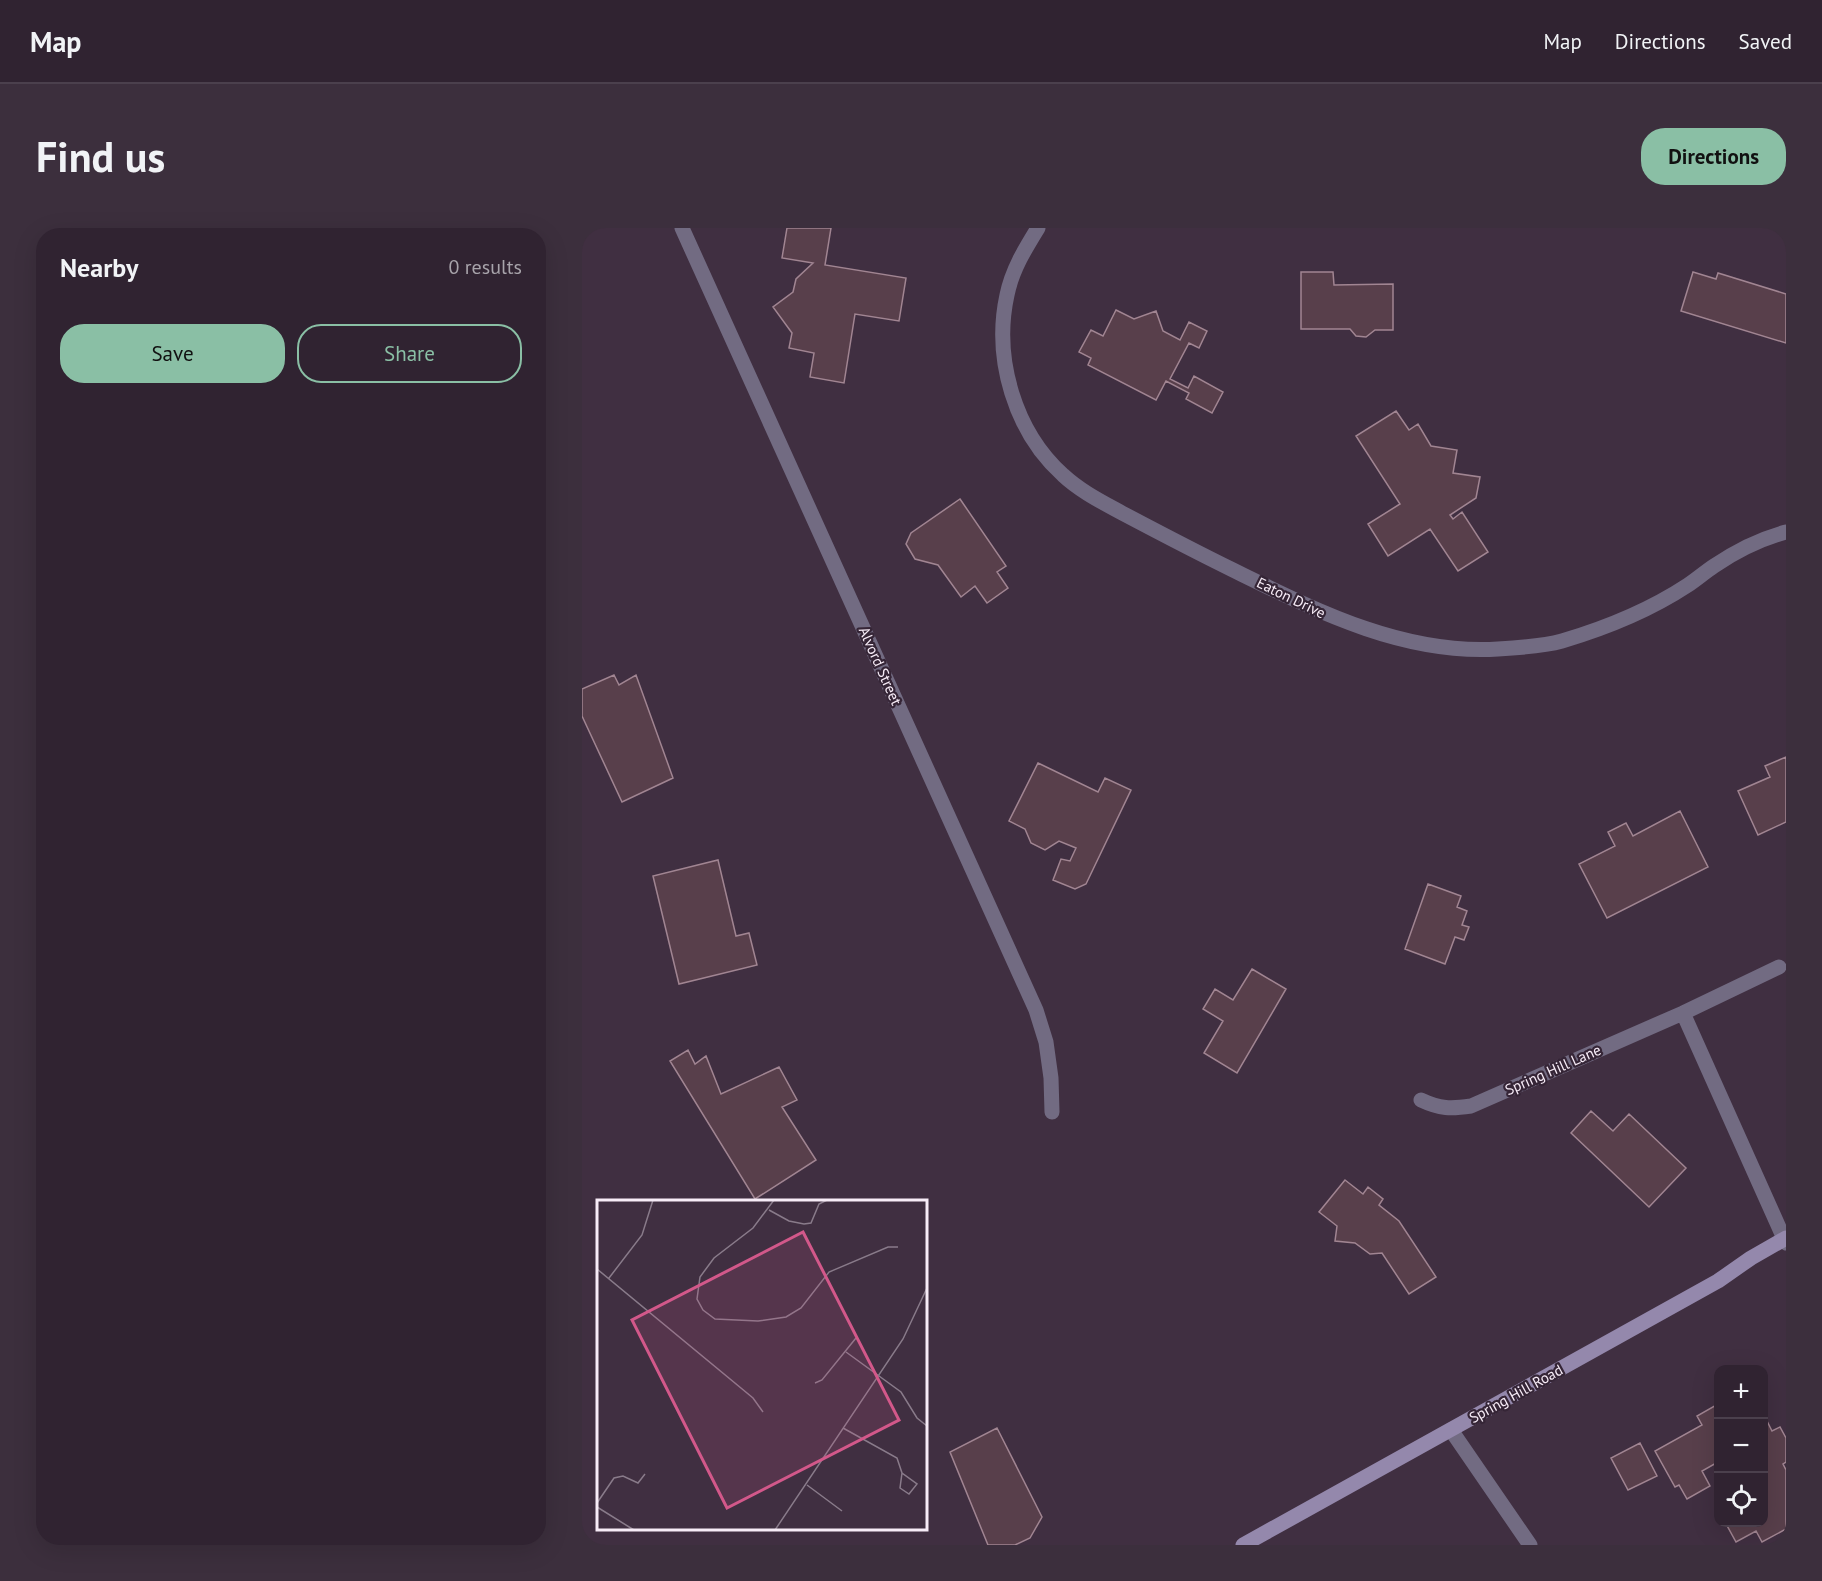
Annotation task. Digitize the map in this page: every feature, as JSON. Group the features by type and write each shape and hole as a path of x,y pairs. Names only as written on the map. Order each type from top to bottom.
{"main road":[{"name":"Spring Hill Road","path":"1243,1545 1708,1287 1751,1258 1785,1240"}],"street":[{"name":"Alvord Street","path":"682,228 1036,1010 1046,1042 1051,1078 1052,1112"},
{"name":"Eaton Drive","path":"1038,228 1020,257 1007,295 1002,338 1006,376 1018,410 1048,460 1065,477 1101,502 1164,536 1333,618 1395,639 1448,649 1497,649 1559,642 1652,606 1689,585 1714,566 1751,544 1786,532"},
{"name":"Spring Hill Lane","path":"1421,1100 1450,1109 1471,1106 1683,1013 1779,967"},
{"path":"1683,1013 1785,1240"},
{"path":"1451,1430 1530,1545"}],"building":[{"path":"787,228 831,228 825,265 906,278 899,321 855,314 844,383 810,377 814,353 789,348 792,333 773,307 793,292 796,279 813,263 782,258"},
{"path":"1301,272 1333,272 1334,285 1393,284 1393,330 1375,330 1366,337 1356,336 1350,329 1301,329"},
{"path":"1693,272 1716,279 1718,273 1786,294 1786,343 1681,311"},
{"path":"1116,310 1134,319 1156,311 1163,331 1180,340 1189,322 1207,331 1199,348 1189,343 1170,379 1188,388 1194,376 1223,392 1212,413 1186,399 1189,393 1166,381 1156,400 1088,365 1091,358 1079,352 1091,330 1103,336"},
{"path":"1396,411 1409,430 1418,424 1431,446 1457,450 1453,473 1480,477 1476,498 1450,515 1453,519 1462,512 1488,552 1458,571 1430,529 1388,556 1368,524 1400,504 1356,436"},
{"path":"960,499 1006,566 997,572 1008,588 987,603 975,586 961,597 938,565 915,559 906,544 911,533"},
{"path":"614,675 619,685 636,675 673,778 622,802 582,716 582,689"},
{"path":"1786,757 1786,822 1758,835 1738,791 1770,777 1765,766"},
{"path":"1038,763 1098,792 1105,778 1131,790 1086,884 1075,889 1053,880 1061,859 1070,861 1076,848 1059,841 1045,850 1031,843 1025,829 1009,821"},
{"path":"1680,811 1708,867 1607,918 1579,864 1615,846 1608,832 1626,823 1633,836"},
{"path":"718,860 736,936 749,933 757,965 679,984 653,876"},
{"path":"1428,884 1461,896 1457,907 1467,911 1462,925 1469,927 1464,940 1455,937 1445,964 1405,949"},
{"path":"1252,969 1286,989 1237,1073 1204,1053 1223,1021 1203,1009 1215,989 1233,1000"},
{"path":"688,1050 695,1064 706,1056 721,1094 779,1067 797,1100 782,1107 816,1160 755,1199 670,1061"},
{"path":"1591,1111 1613,1131 1629,1114 1686,1168 1649,1207 1571,1133"},
{"path":"1345,1180 1363,1194 1368,1187 1383,1199 1379,1205 1399,1221 1436,1277 1409,1294 1382,1253 1370,1254 1355,1243 1335,1241 1337,1226 1319,1212"},
{"path":"1714,1406 1714,1464 1702,1471 1710,1486 1687,1499 1679,1485 1675,1487 1655,1451 1702,1425 1697,1416"},
{"path":"1768,1423 1772,1431 1780,1427 1786,1438 1786,1462 1783,1464 1786,1470 1786,1529 1762,1542 1756,1531 1736,1542 1728,1527 1768,1527"},
{"path":"997,1428 1042,1517 1030,1538 1015,1545 988,1545 950,1452"},
{"path":"1640,1443 1657,1476 1628,1490 1611,1458"}]}
